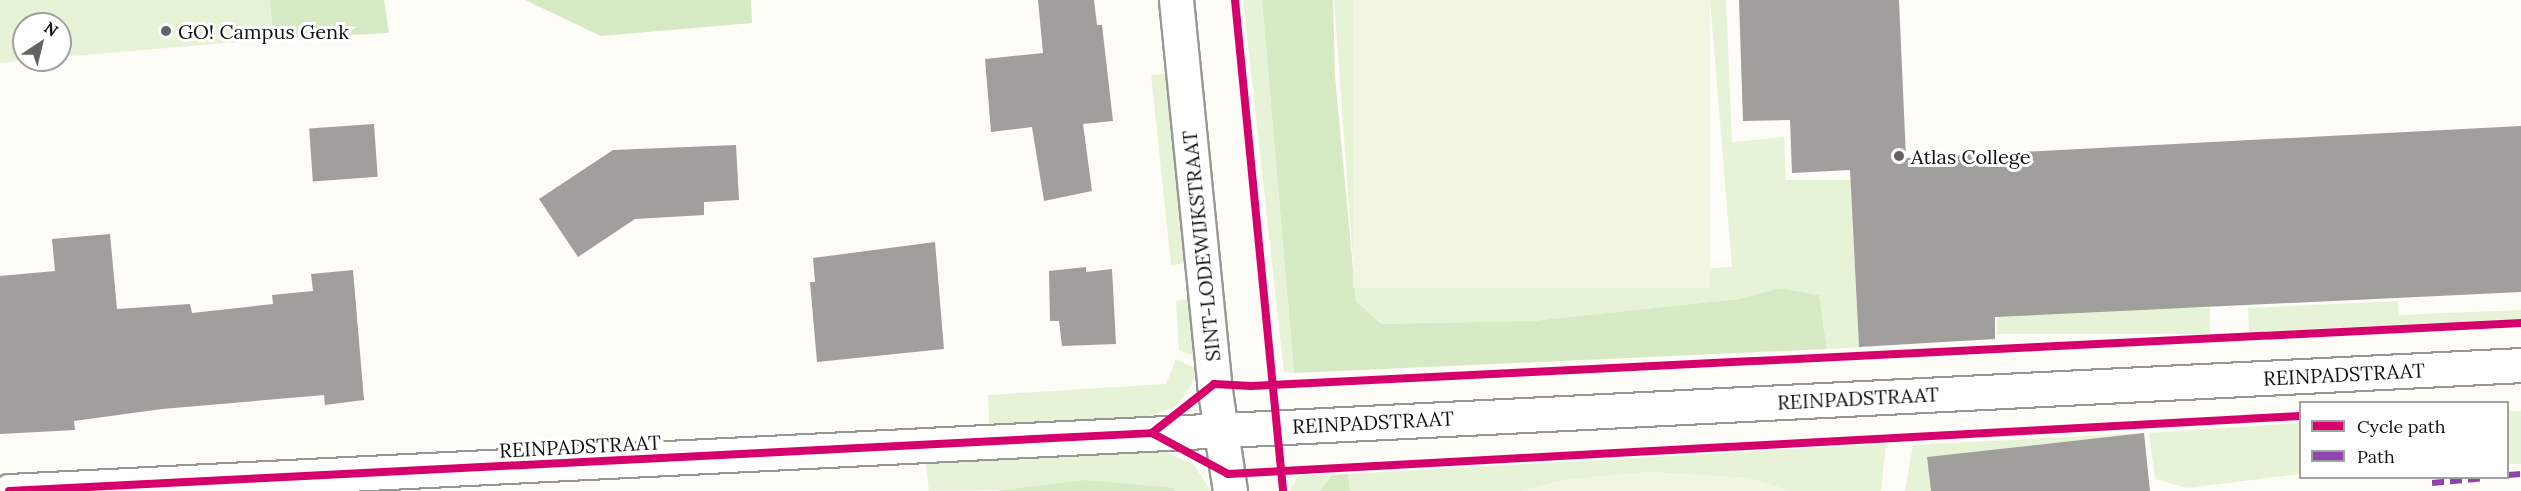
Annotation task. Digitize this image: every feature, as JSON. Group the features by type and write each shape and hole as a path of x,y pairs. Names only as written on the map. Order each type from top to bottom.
{"street":[{"name":"SINT-LODEWIJKSTRAAT","path":"1176,0 1220,429 1230,491"},
{"name":"REINPADSTRAAT","path":"9,491 2521,364"}],"green space":[{"name":"GO! Campus Genk","path":"0,0 270,0 273,39 72,56 72,12 12,12 12,62 0,63"},
{"path":"270,0 384,0 389,33 273,39"},
{"path":"525,0 751,0 752,23 601,36"},
{"path":"1243,0 1262,0 1294,373 1284,372"},
{"path":"1262,0 1333,0 1335,76 1356,301 1382,324 1532,321 1739,299 1780,288 1819,295 1827,349 1294,373"},
{"path":"1334,0 1353,0 1380,286 1732,267 1710,0 1726,0 1732,142 1784,137 1786,180 1850,180 1859,347 1827,349 1819,295 1780,288 1739,299 1532,321 1383,324 1356,301"},
{"path":"1353,0 1710,0 1710,288 1353,288"},
{"path":"1170,73 1190,263 1171,265 1151,75"},
{"path":"1192,298 1199,358 1179,350 1176,301"},
{"path":"2398,301 2399,315 2521,310 2521,319 2249,332 2248,308"},
{"path":"1997,308 2210,308 2210,334 1997,334"},
{"path":"1176,359 1197,369 1190,387 1175,407 1149,416 989,424 988,395 1166,384"},
{"path":"2509,411 2521,411 2521,464 2509,464"},
{"path":"2299,423 2299,474 2187,488 2155,479 2149,433"},
{"path":"2145,433 1928,457 1931,491 1905,491 1913,445"},
{"path":"1886,444 1881,491 1790,491 1749,478 1646,472 1564,480 1522,491 1350,491 1348,474"},
{"path":"1166,452 1194,465 1211,491 1176,491 1173,488 929,491 926,464"},
{"path":"1646,472 1749,478 1790,491 1522,491 1564,480"},
{"path":"1348,474 1350,491 1320,491 1332,475"},
{"path":"1332,475 1320,491 1290,491 1297,477"},
{"path":"1085,480 1173,488 1176,491 996,491"}],"building":[{"path":"1038,0 1094,0 1097,25 1102,25 1113,121 1083,124 1092,191 1044,201 1032,127 991,132 985,59 1043,53"},
{"path":"1739,0 1899,0 1906,158 2521,126 2521,292 1995,317 1995,339 1859,347 1850,170 1792,173 1790,120 1743,121"},
{"path":"374,124 378,177 313,181 309,129"},
{"path":"736,145 739,200 704,202 704,215 635,219 578,257 539,199 613,150"},
{"path":"110,234 117,309 190,304 192,313 273,304 272,295 313,291 311,274 353,270 364,400 325,405 324,395 162,409 74,421 75,430 0,434 0,276 55,271 52,239"},
{"path":"935,242 944,349 817,362 810,282 815,282 813,258"},
{"path":"1086,267 1086,272 1112,269 1116,344 1062,346 1059,321 1050,321 1049,271"},
{"path":"2144,433 2150,491 1931,491 1927,457"}],"marked path":[{"path":"2509,475 2521,474"},
{"path":"2432,483 2475,479"}],"cycle path":[{"path":"1235,0 1283,491"},
{"path":"1152,433 1214,384 1251,386 2521,323"},
{"path":"1152,433 1228,474 2299,416"},
{"path":"9,491 1152,433"}],"place":[{"name":"GO! Campus Genk","path":"166,31"},
{"name":"Atlas College","path":"1899,156"}]}
